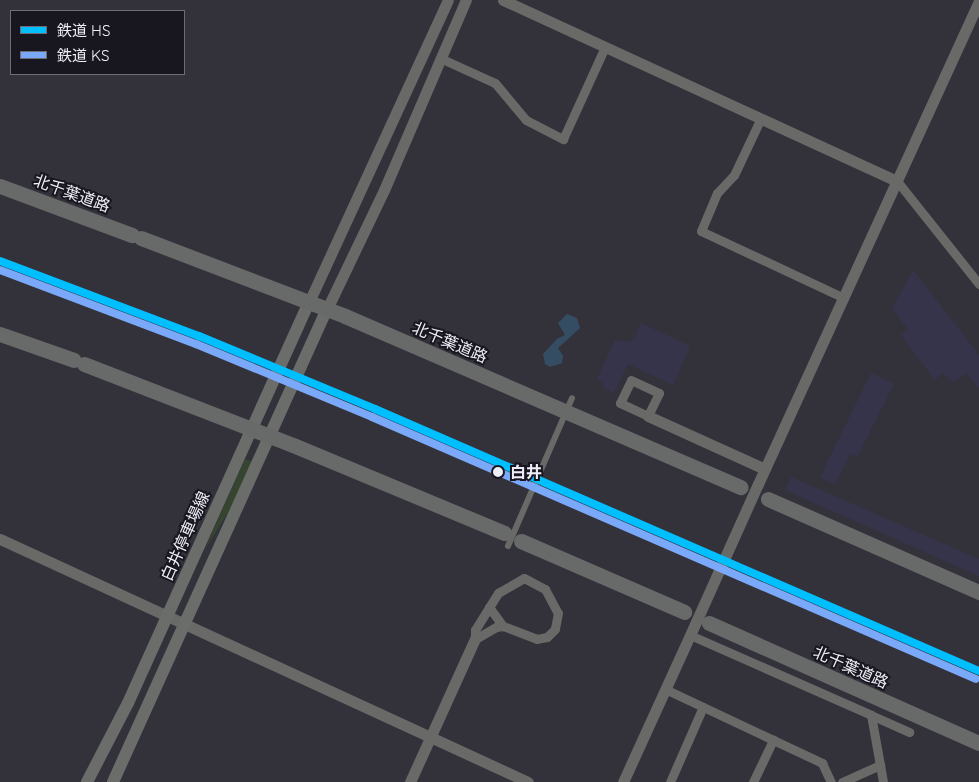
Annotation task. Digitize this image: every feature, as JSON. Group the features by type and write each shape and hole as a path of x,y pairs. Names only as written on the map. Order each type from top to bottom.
{"highway":[{"name":"北千葉道路","path":"0,186 308,305 741,487"},
{"path":"0,334 272,432 511,540 684,612"},
{"path":"768,499 979,592"},
{"name":"北千葉道路","path":"698,627 979,743"}],"main road":[{"name":"白井停車場線","path":"87,782 128,703 308,305"},
{"path":"113,782 325,312"}],"street":[{"path":"308,305 448,0"},
{"path":"325,312 384,190 466,0"},
{"path":"503,0 898,181 979,284"},
{"path":"623,782 665,689 698,627 765,468 979,1"},
{"path":"440,58 495,83 526,120 563,139 605,47"},
{"path":"760,118 734,176 717,193 701,231 844,298"},
{"path":"648,416 659,392 631,380 620,403 648,416 765,468"},
{"path":"511,540 572,398"},
{"path":"0,539 528,782"},
{"path":"410,782 475,639 475,630 489,607 498,593 524,578 541,584 558,613 556,629 542,638 526,637 503,626 489,607"},
{"path":"475,639 503,626"},
{"path":"698,627 871,715 909,732"},
{"path":"665,689 822,763 831,782"},
{"path":"670,782 703,707"},
{"path":"871,715 883,782"},
{"path":"753,782 773,740"},
{"path":"842,782 880,766"}],"shaded area":[{"path":"913,270 979,355 979,388 966,373 954,382 942,373 935,380 901,335 908,329 892,309"},
{"path":"641,323 690,346 673,385 628,364 614,393 602,387 604,383 597,379 615,340 629,342 635,337"},
{"path":"871,373 894,384 857,457 850,454 835,484 820,477"},
{"path":"791,477 979,559 979,576 785,490"}],"green space":[{"path":"245,459 253,462 238,497 205,549"}],"water":[{"path":"567,314 577,318 580,328 558,348 563,356 562,363 550,367 545,364 543,354 557,339 565,335 558,323"}],"rail line":[{"name":"HS","path":"0,261 199,336 375,409 979,671"},
{"name":"KS","path":"0,270 196,344 372,417 976,679"}],"place":[{"name":"白井","path":"498,472"}]}
